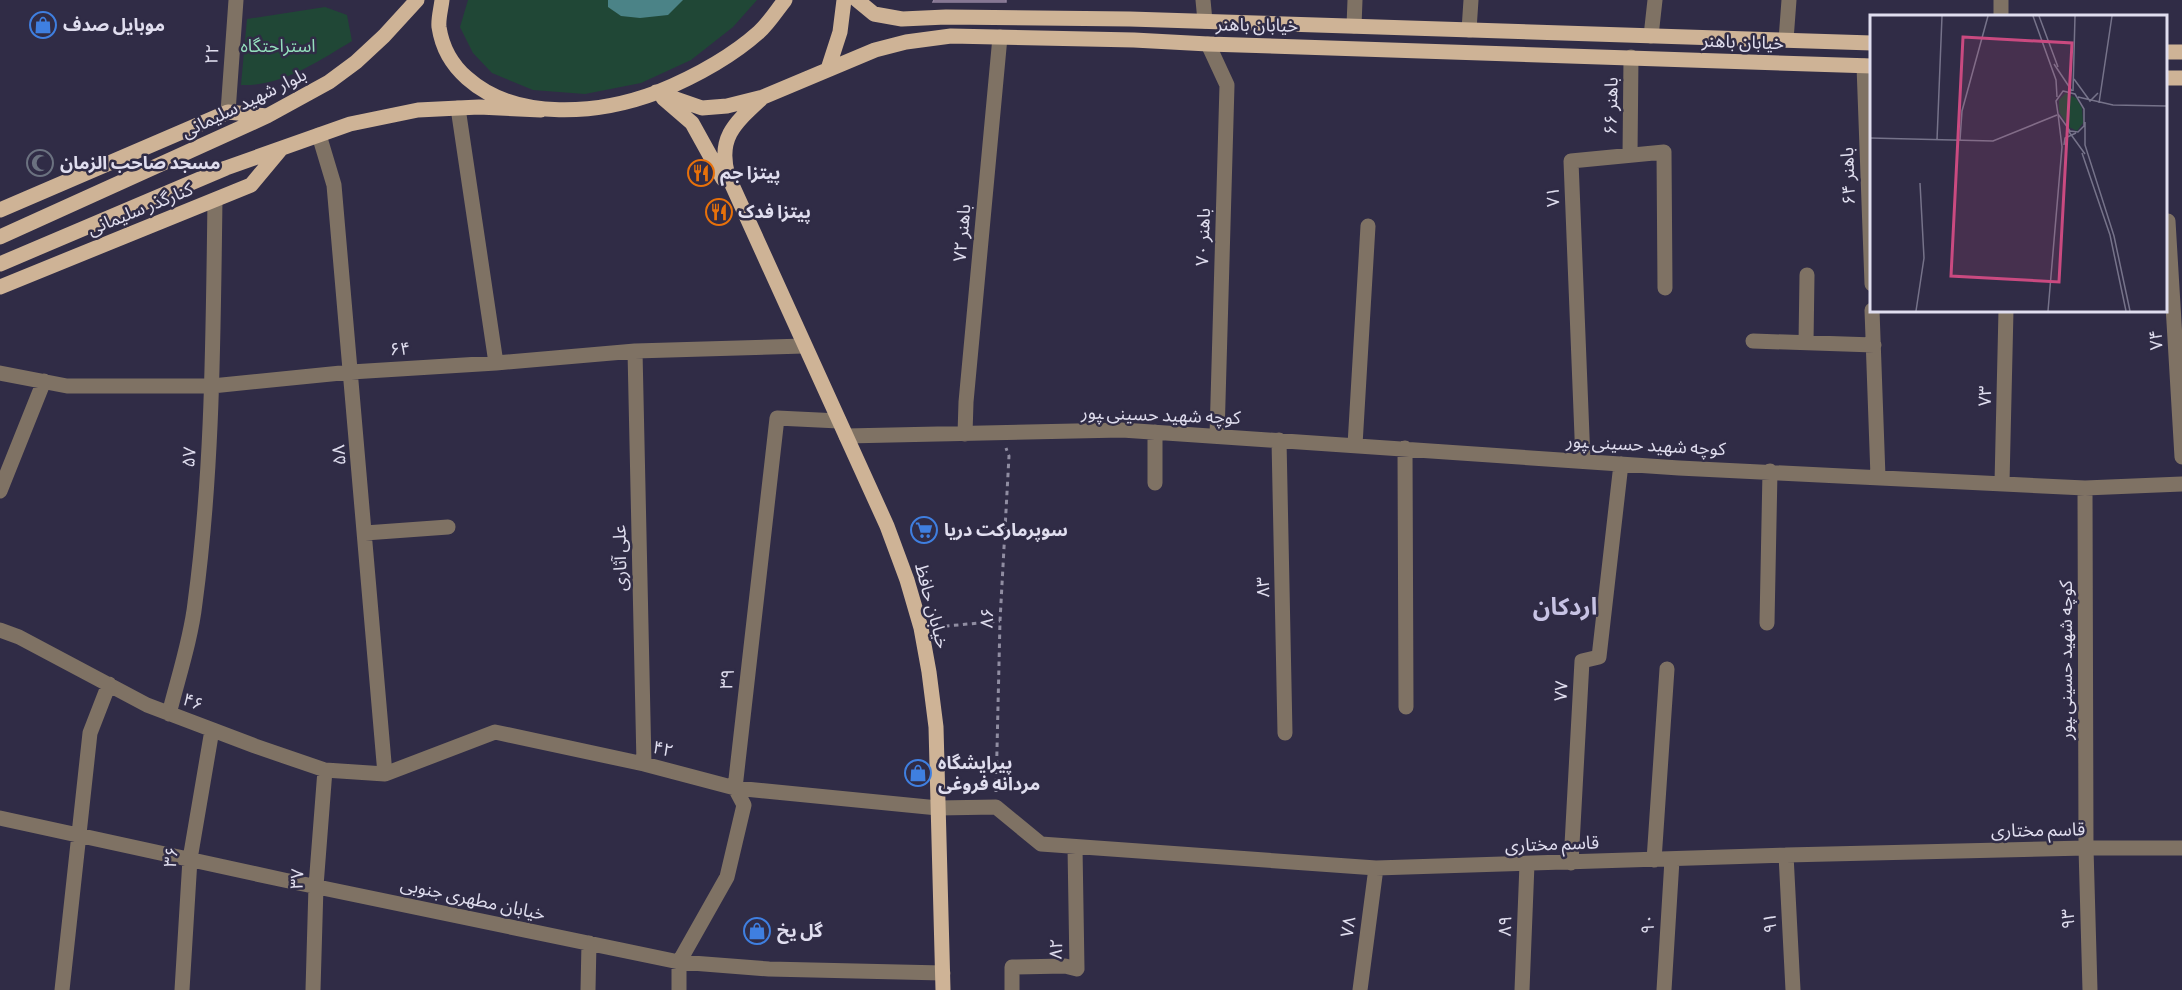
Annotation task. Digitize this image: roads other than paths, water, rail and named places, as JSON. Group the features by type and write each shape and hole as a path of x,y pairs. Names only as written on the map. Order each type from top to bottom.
{"main road":[{"name":"بلوار شهید سلیمانی","path":"0,237 267,116 330,82 384,36 417,0"},
{"path":"442,0 439,26 445,50 459,71 480,90 507,102 541,110"},
{"path":"0,264 226,168 350,123 418,110 479,107 541,110 587,108 618,103 656,92 730,55 761,30 785,0"},
{"path":"828,69 840,32 844,0"},
{"name":"خیابان باهنر","path":"857,0 874,14 902,19 1044,18 1205,21 1870,43"},
{"path":"1205,21 1208,44"},
{"name":"خیابان باهنر","path":"656,92 702,108 728,106 763,97 874,50 906,42 951,36 1134,40 1868,66"},
{"name":"خیابان حافظ","path":"656,92 692,123 750,228"},
{"name":"خیابان حافظ","path":"763,97 737,121 724,148 724,161 750,228 891,537 921,628 936,727 943,990"},
{"path":"0,210 228,112 267,116"},
{"name":"کنارگذر سلیمانی","path":"0,287 251,185 281,149"}],"street":[{"name":"۲۲","path":"228,112 236,0"},
{"path":"1203,0 1205,21"},
{"path":"1354,26 1355,0"},
{"path":"1469,30 1471,0"},
{"path":"1651,36 1655,0"},
{"path":"1786,40 1789,0"},
{"name":"باهنر ۷۲","path":"965,434 966,402 1000,37"},
{"name":"باهنر ۷۰","path":"1208,44 1227,86 1217,436"},
{"name":"باهنر ۶۶","path":"1630,156 1631,57"},
{"name":"باهنر ۶۴","path":"1868,66 1870,175"},
{"path":"458,108 496,363"},
{"name":"۵۸","path":"319,135 334,185 385,774"},
{"name":"۷۱","path":"1583,461 1571,161 1664,152 1665,288"},
{"name":"۵۷","path":"169,714 195,605 208,464 212,386 214,200"},
{"name":"۷۴","path":"2168,221 2182,456"},
{"path":"1355,445 1368,226"},
{"path":"1806,343 1807,275"},
{"path":"1872,312 1878,477"},
{"name":"۷۳","path":"2002,483 2006,312"},
{"path":"1753,341 1874,345"},
{"name":"۶۴","path":"0,373 67,386 212,386 351,372 635,351 804,345"},
{"name":"علی آثاری","path":"635,351 644,764"},
{"path":"0,491 44,381"},
{"name":"۳۹","path":"679,990 679,962 727,877 744,805 735,788 777,418 839,421"},
{"name":"کوچه شهید حسینی ‍پور","path":"846,436 1122,430 1621,464 2085,488 2086,848"},
{"path":"1155,432 1155,483"},
{"name":"۸۳","path":"1279,440 1285,733"},
{"path":"1405,448 1406,707"},
{"name":"۷۷","path":"1571,863 1582,661 1599,657 1621,464"},
{"path":"1767,622 1770,471"},
{"path":"2085,488 2182,484"},
{"path":"365,533 448,527"},
{"name":"۴۶","path":"0,630 19,637 147,705 169,714 325,770 385,774"},
{"path":"1654,860 1667,669"},
{"path":"62,990 90,733 109,684"},
{"name":"۳۶","path":"182,990 190,859 212,730"},
{"name":"۴۲","path":"385,774 495,732 644,764 735,788 938,808"},
{"name":"۳۷","path":"313,990 316,886 325,770"},
{"name":"قاسم مختاری","path":"938,808 996,807 1041,844 1376,868 1786,855 2182,848"},
{"name":"خیابان مطهری جنوبی","path":"0,818 679,962 769,969 943,972"},
{"name":"۸۲","path":"1012,990 1012,967 1065,966 1077,969 1075,847"},
{"name":"۹۳","path":"2086,848 2090,990"},
{"name":"۹۱","path":"1786,855 1794,990"},
{"name":"۹۰","path":"1664,990 1672,860"},
{"name":"۸۹","path":"1522,990 1527,864"},
{"name":"۷۸","path":"1360,990 1376,868"},
{"path":"588,990 589,943"}],"place":[{"name":"موبایل صدف","path":"43,25"},
{"name":"مسجد صاحب الزمان","path":"40,163"},
{"name":"پیتزا جم","path":"701,173"},
{"name":"پیتزا فدک","path":"719,212"},
{"name":"سوپرمارکت دریا","path":"924,530"},
{"name":"پیرایشگاه مردانه فروغی","path":"918,773"},
{"name":"گل یخ","path":"757,931"}],"district":[{"name":"اردکان","path":"1565,607"}],"park label":[{"name":"استراحتگاه","path":"278,46"}]}
